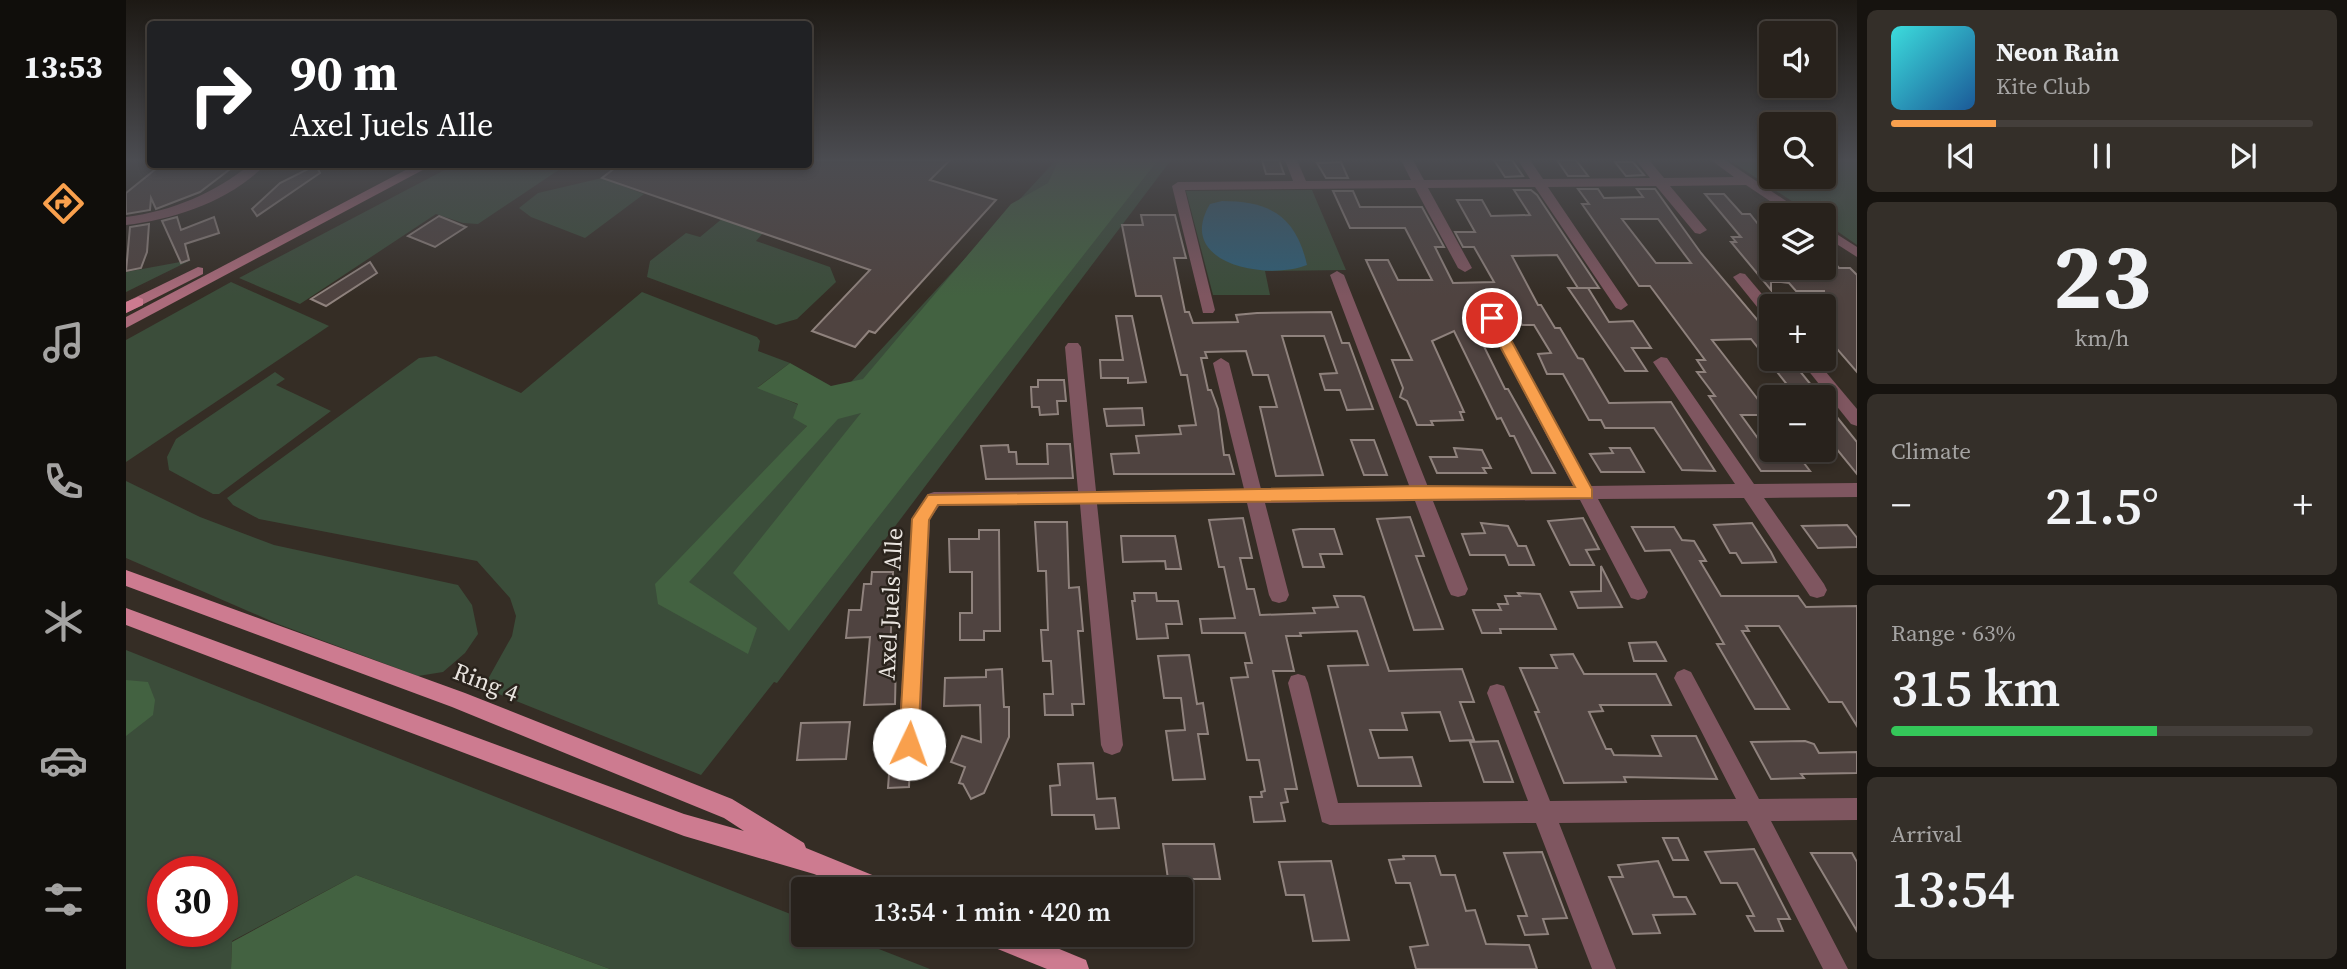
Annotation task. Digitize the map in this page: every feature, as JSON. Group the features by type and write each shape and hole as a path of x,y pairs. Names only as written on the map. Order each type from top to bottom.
{"main road":[{"path":"130,306 326,205"},
{"path":"126,323 350,205"},
{"name":"Ring 4","path":"126,578 458,700 722,806 814,862"},
{"name":"Ring 4","path":"126,616 684,825 814,862 851,877"},
{"path":"1024,947 1077,969"}],"street":[{"path":"126,221 179,211 192,205"},
{"path":"1183,205 1208,310"},
{"path":"1431,205 1465,268"},
{"path":"1554,205 1621,305"},
{"path":"1679,205 1700,230"},
{"path":"1836,238 1857,253"},
{"path":"1337,275 1458,589"},
{"path":"1741,278 1759,300"},
{"path":"1492,318 1638,592"},
{"path":"1073,346 1112,745"},
{"path":"1661,362 1817,590"},
{"path":"1221,363 1279,595"},
{"path":"1817,371 1857,420"},
{"name":"Axel Juels Alle","path":"909,744 921,519 934,499 1421,492 1586,494 1857,490"},
{"path":"1684,678 1836,969"},
{"path":"1298,683 1330,814 1857,809"},
{"path":"1497,693 1604,969"}],"green space":[{"path":"377,205 506,205 478,224 463,223 436,214 300,304 239,278"},
{"path":"523,205 629,205 585,238 531,217 519,208"},
{"path":"1010,205 1123,205 789,631 733,573 861,413 838,419 689,582 757,628 748,654 658,604 655,584 807,426 793,418 798,404 757,388 790,363 831,386 863,379"},
{"path":"1014,205 1137,205 777,683 774,682 701,775 491,691 488,679 512,636 516,616 510,598 477,561 259,519 233,505 227,498 419,358 436,356 521,393 642,292 757,337 760,341 758,351 790,363 758,387 799,405 807,426 708,537"},
{"path":"1190,205 1318,205 1346,270 1265,271 1270,295 1213,295"},
{"path":"1836,205 1857,205 1857,245 1836,230"},
{"path":"723,218 764,232 756,241 830,267 836,282 797,319 776,325 647,277 650,261 686,233 700,237"},
{"path":"191,260 126,292 126,272"},
{"path":"231,282 329,326 126,462 126,340"},
{"path":"275,372 285,379 276,385 331,411 219,494 213,494 169,470 167,457 176,439"},
{"path":"126,481 200,517 274,545 458,585 472,605 478,634 465,653 443,672 418,676 278,624 126,558"},
{"path":"126,650 791,914 791,947 874,947 930,969 610,969 356,875 238,938 238,856 147,856 147,947 232,947 231,969 126,969"},
{"path":"126,680 148,682 155,700 153,715 126,736"},
{"path":"356,875 610,969 231,969 232,947 238,947 238,939"}],"water":[{"path":"1210,205 1258,205 1267,208 1288,223 1296,234 1307,265 1270,271 1249,269 1230,263 1214,254 1204,241 1202,225"}],"building":[{"path":"126,205 150,205 150,210 126,214"},
{"path":"256,205 273,205 257,216 252,209"},
{"path":"681,205 991,205 875,333 869,331 855,347 812,331 870,270"},
{"path":"1340,205 1422,207 1444,247 1435,247 1453,283 1494,282 1474,247 1463,247 1455,232 1475,232 1460,205 1485,205 1491,216 1530,215 1524,205 1544,205 1599,288 1578,288 1557,255 1512,256 1538,305 1541,305 1555,328 1560,328 1578,358 1583,359 1609,403 1671,402 1715,471 1682,470 1654,428 1605,428 1601,420 1589,420 1563,374 1547,374 1538,354 1551,353 1534,325 1522,325 1513,308 1465,308 1505,389 1508,389 1555,473 1532,473 1514,436 1510,436 1501,418 1497,419 1454,331 1432,341 1464,412 1460,412 1463,420 1431,421 1433,425 1417,425 1407,401 1400,397 1403,388 1392,360 1412,360 1366,260 1388,260 1398,280 1432,280 1405,228 1350,228"},
{"path":"1583,205 1667,205 1701,253 1759,322 1759,349 1751,339 1712,340 1759,401 1759,415 1741,415 1759,440 1759,462 1803,462 1810,471 1761,471 1709,396 1715,396 1697,372 1705,372 1697,360 1705,360 1650,286 1639,286","holes":["1622,219 1658,219 1691,263 1656,263"]},
{"path":"1714,205 1734,205 1742,214 1750,214 1759,224 1759,276 1731,242 1736,242 1732,237 1741,237"},
{"path":"1141,215 1175,215 1186,258 1174,258 1185,312 1189,312 1193,323 1238,322 1236,315 1257,313 1331,312 1342,343 1349,343 1373,409 1347,410 1340,390 1325,390 1320,374 1337,373 1324,336 1282,336 1323,475 1276,476 1260,407 1277,407 1268,375 1253,375 1246,351 1205,352 1207,358 1201,358 1208,390 1211,390 1218,409 1224,455 1229,455 1234,474 1114,474 1111,454 1139,453 1136,436 1181,434 1179,426 1196,425 1187,375 1181,375 1161,296 1136,296 1122,225 1143,225"},
{"path":"439,216 466,227 435,247 408,236"},
{"path":"177,217 181,230 214,217 219,233 185,244 189,260 181,263 162,221"},
{"path":"149,224 147,252 141,268 126,271 130,227"},
{"path":"370,262 377,273 326,306 311,299"},
{"path":"1836,265 1839,268 1850,268 1857,275 1857,372 1836,348 1836,294 1796,291 1789,283 1781,282 1771,282 1771,290 1763,280 1836,280"},
{"path":"1568,288 1588,288 1609,322 1633,321 1651,348 1632,348 1647,371 1625,371"},
{"path":"1116,316 1132,316 1146,382 1128,383 1128,378 1101,378 1100,360 1123,360"},
{"path":"1776,371 1800,371 1811,385 1787,385"},
{"path":"1038,380 1064,380 1066,401 1057,401 1058,414 1040,415 1039,407 1032,407 1031,387 1038,387"},
{"path":"1142,408 1144,425 1107,426 1104,409"},
{"path":"1836,416 1857,442 1857,474 1836,448"},
{"path":"1351,440 1374,440 1387,475 1364,475"},
{"path":"1047,444 1070,444 1073,478 986,479 981,446 1008,445 1009,452 1016,452 1017,464 1048,464"},
{"path":"1454,448 1482,450 1491,468 1483,468 1486,473 1437,473 1430,457 1457,457"},
{"path":"1610,448 1630,448 1644,472 1601,472 1590,454 1613,453"},
{"path":"1410,517 1424,556 1416,556 1443,629 1414,630 1377,519"},
{"path":"1243,518 1252,558 1240,558 1247,589 1254,589 1260,615 1315,613 1313,608 1338,607 1334,596 1364,597 1389,671 1462,669 1474,702 1460,702 1474,740 1450,741 1440,712 1402,713 1407,730 1370,730 1379,758 1412,757 1421,786 1358,786 1328,666 1368,665 1357,631 1286,636 1294,671 1273,671 1297,789 1285,789 1288,802 1281,803 1285,821 1254,822 1250,797 1262,797 1261,792 1265,791 1259,760 1247,760 1231,678 1248,677 1245,663 1252,663 1245,633 1202,633 1200,619 1235,618 1224,567 1219,567 1209,520"},
{"path":"1583,518 1599,549 1586,550 1594,565 1570,565 1548,521"},
{"path":"1035,522 1067,522 1069,588 1079,587 1083,631 1078,631 1084,704 1072,704 1073,715 1045,715 1044,694 1053,694 1051,661 1043,661 1041,630 1048,630 1046,571 1038,571"},
{"path":"1481,523 1508,526 1518,546 1526,546 1534,565 1509,565 1505,555 1470,555 1462,534 1485,533"},
{"path":"1752,523 1776,562 1742,563 1736,553 1730,553 1714,525"},
{"path":"1847,525 1857,538 1857,547 1818,548 1802,526"},
{"path":"1632,527 1674,527 1682,540 1694,541 1706,561 1700,561 1721,596 1798,596 1806,607 1857,606 1857,726 1842,702 1829,702 1779,626 1746,626 1749,631 1742,631 1789,709 1755,709 1717,644 1724,644 1670,550 1645,551"},
{"path":"1334,529 1342,554 1320,554 1324,567 1303,567 1293,530"},
{"path":"979,530 999,530 1000,631 984,631 984,640 960,640 960,613 972,613 972,572 950,572 949,539 979,539"},
{"path":"1121,536 1175,536 1181,569 1166,569 1165,561 1123,562"},
{"path":"1601,566 1622,607 1578,608 1571,592 1601,591"},
{"path":"872,572 893,572 890,658 896,658 895,704 864,705 870,637 846,638 849,610 861,610 864,584 871,584"},
{"path":"1134,593 1156,593 1157,601 1178,601 1182,624 1166,624 1168,638 1137,639 1132,601 1135,601"},
{"path":"1518,593 1540,594 1556,629 1500,629 1501,633 1482,633 1473,610 1501,610 1498,604 1508,604 1505,596 1520,596"},
{"path":"1656,642 1666,661 1634,661 1629,643"},
{"path":"1573,654 1584,674 1656,674 1671,705 1600,705 1603,711 1589,712 1606,749 1611,749 1614,755 1661,756 1652,736 1696,736 1717,779 1624,777 1626,782 1564,783 1520,668 1557,668 1551,655"},
{"path":"1189,655 1197,704 1203,703 1208,734 1198,734 1205,779 1173,780 1166,731 1185,730 1181,698 1164,698 1158,656"},
{"path":"1002,669 1004,707 1009,707 1009,737 984,793 971,799 963,784 959,783 965,767 951,762 962,736 981,742 980,705 944,706 945,678 986,677 986,670"},
{"path":"850,722 846,759 797,760 801,723"},
{"path":"1498,741 1513,782 1484,782 1470,742"},
{"path":"1805,741 1814,744 1819,753 1857,752 1857,773 1801,774 1804,778 1771,779 1751,742"},
{"path":"890,760 910,760 909,787 888,788"},
{"path":"1093,763 1097,799 1115,798 1119,828 1096,829 1094,815 1052,815 1050,786 1060,785 1058,764"},
{"path":"1663,838 1678,838 1688,860 1673,860"},
{"path":"1163,844 1214,844 1220,879 1168,877"},
{"path":"1754,849 1790,919 1778,919 1783,931 1755,931 1747,916 1754,916 1737,883 1721,883 1705,852"},
{"path":"1542,852 1567,918 1543,919 1548,934 1525,935 1518,916 1527,916 1504,853"},
{"path":"1811,853 1852,853 1857,862 1857,931"},
{"path":"1403,856 1435,856 1441,875 1455,875 1466,911 1475,910 1486,944 1529,945 1537,969 1416,969 1410,947 1428,945 1410,883 1396,883 1389,860 1404,859"},
{"path":"1331,861 1349,940 1313,941 1304,895 1286,895 1279,862"},
{"path":"1658,861 1674,897 1686,897 1695,914 1653,915 1660,933 1633,934 1609,877 1623,877 1618,865"}],"route":[{"path":"909,744 921,519 934,499 1421,492 1586,494 1492,318"}]}
